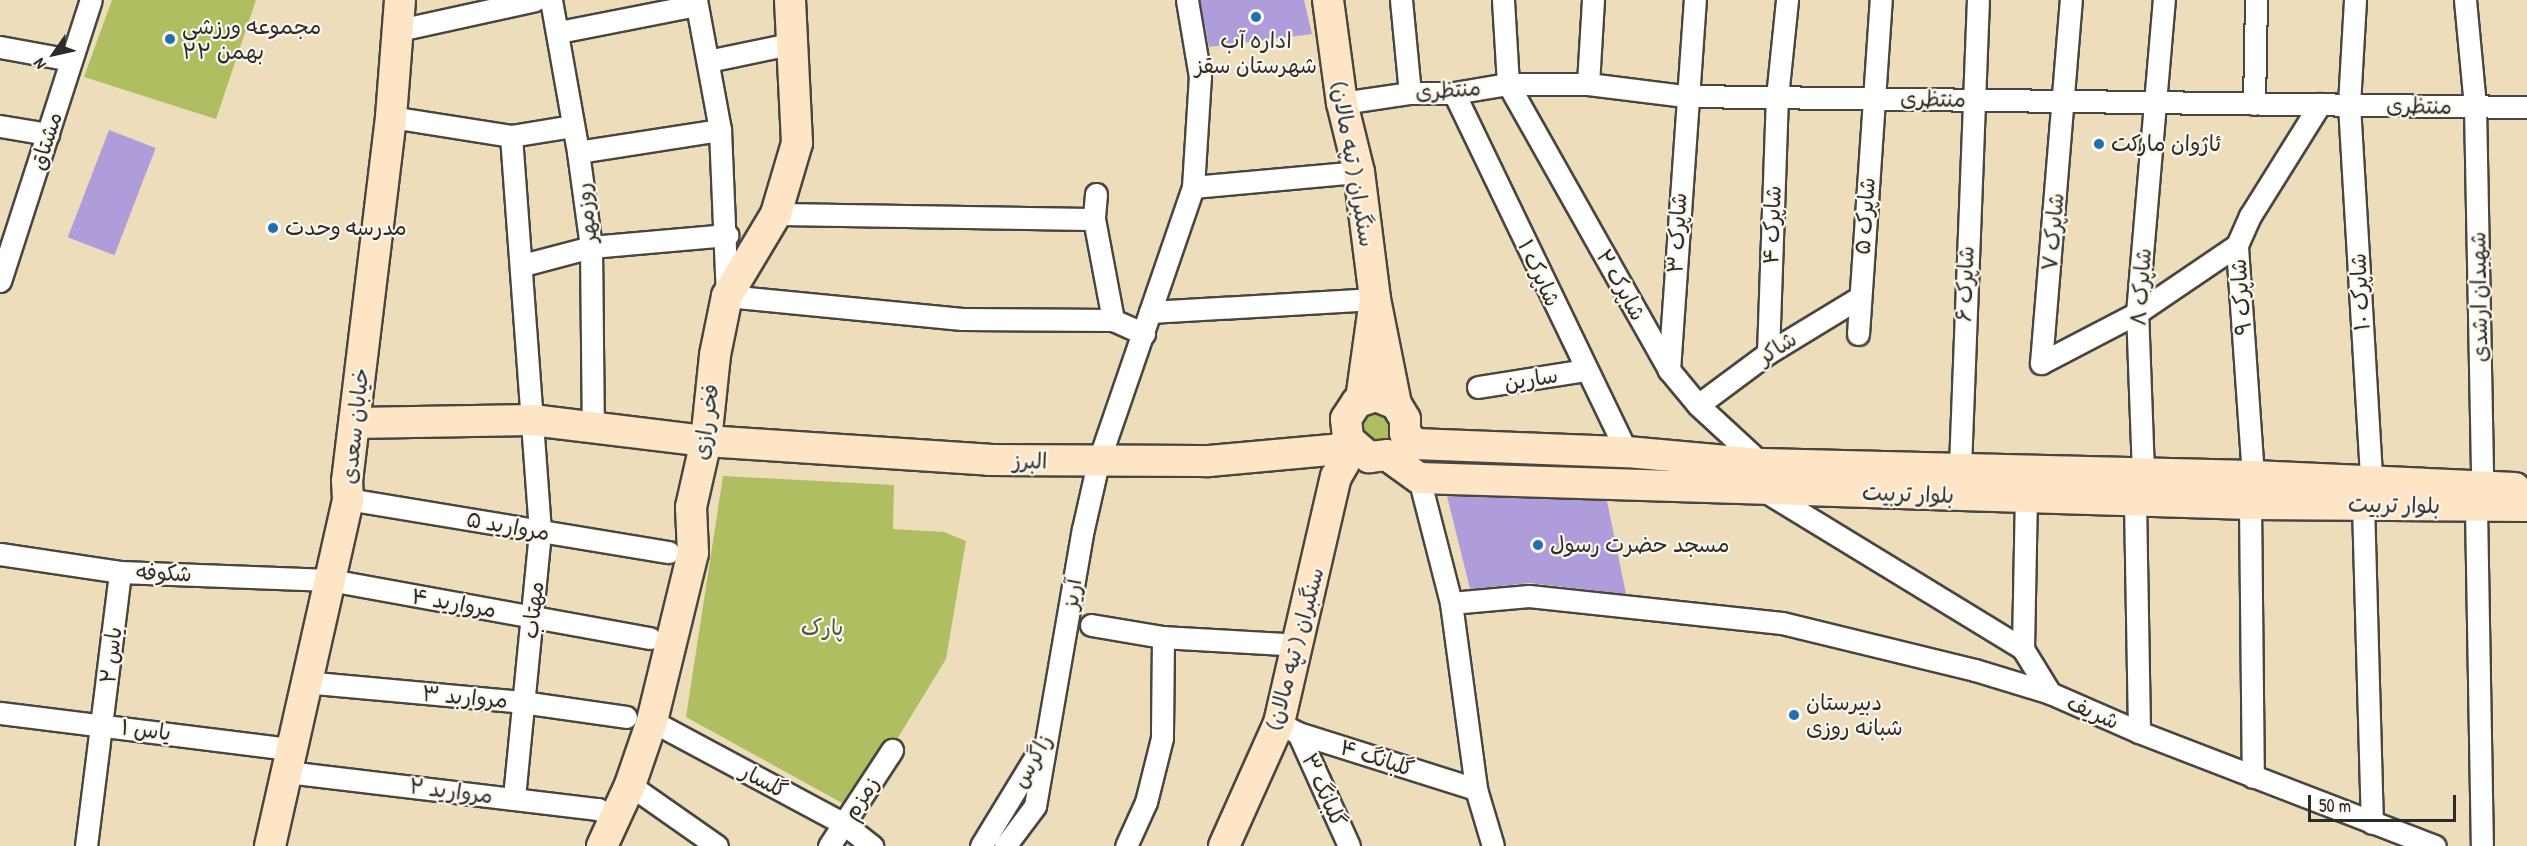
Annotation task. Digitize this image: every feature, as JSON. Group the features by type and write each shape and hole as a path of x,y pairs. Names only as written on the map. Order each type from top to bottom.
{"street":[{"name":"مشتاق","path":"0,281 92,0"},
{"name":"خیابان سعدی","path":"270,846 304,682 348,499 391,117 400,0"},
{"path":"399,30 535,0"},
{"name":"روزمهر","path":"551,0 559,32 591,247 593,428"},
{"name":"فخر رازی","path":"602,846 613,817 630,784 639,719 693,553 691,507 706,441 715,355 727,296 776,214 797,143 790,44 790,0"},
{"name":"آریز","path":"1052,726 1083,529 1098,463 1193,187 1200,77 1187,0"},
{"name":"سنگبران ( تپه مالان)","path":"1328,0 1341,103 1359,172 1375,299 1362,400"},
{"path":"1401,0 1410,93"},
{"path":"1503,0 1508,84"},
{"path":"1588,84 1593,0"},
{"name":"شاپرک ۳","path":"1669,370 1685,96 1695,0"},
{"name":"شاپرک ۴","path":"1768,353 1777,97 1787,0"},
{"name":"شاپرک ۵","path":"1858,334 1881,0"},
{"name":"شاپرک ۶","path":"1959,467 1971,100 1978,0"},
{"name":"شاپرک ۷","path":"2071,0 2041,363 2137,313"},
{"name":"شاپرک ۸","path":"2143,472 2137,313 2164,0"},
{"path":"2254,104 2256,0"},
{"name":"شاپرک ۱۰","path":"2355,0 2349,105 2367,492 2372,824"},
{"name":"شهیدان ارشدی","path":"2465,0 2475,106 2482,846"},
{"path":"559,32 696,2 720,130 727,296 962,319 1113,320 1144,334"},
{"path":"708,61 790,44"},
{"path":"0,47 71,60"},
{"name":"منتظری","path":"1341,103 1410,93 1454,93 1508,84 1588,84 1685,96 2527,106"},
{"name":"شاپرک ۲","path":"1508,84 1669,370 1763,477"},
{"name":"شاپرک ۱","path":"1454,93 1585,370 1627,452"},
{"name":"شاپرک ۹","path":"2253,777 2251,490 2237,245 2250,216 2320,104"},
{"path":"391,117 511,136 573,126"},
{"path":"0,126 48,134"},
{"path":"578,152 720,130"},
{"name":"مهتاب","path":"511,136 523,265 540,532 514,799"},
{"path":"1193,187 1359,172"},
{"path":"1096,194 1094,219 1113,320"},
{"path":"776,214 1094,219"},
{"path":"523,265 591,247 726,235"},
{"path":"2137,313 2237,245"},
{"name":"شاکر","path":"1698,405 1768,353 1860,297"},
{"path":"1150,312 1375,299 1396,404 1405,419 1406,433 1401,445 1387,455 1369,457 1353,448 1348,439 1346,419 1362,400 1376,396 1396,404"},
{"name":"سارین","path":"1478,387 1585,370"},
{"name":"البرز","path":"355,423 532,420 706,441 989,460 1098,463 1209,461 1353,448"},
{"name":"بلوار تربیت","path":"1406,433 1415,444 1627,452 1763,477 2026,498 2135,501 2251,490 2367,492 2479,497 2527,507"},
{"name":"سنگبران ( تپه مالان)","path":"1224,846 1289,728 1300,645 1336,477 1353,448"},
{"path":"1387,455 1419,478 1450,603 1476,789 1493,846"},
{"name":"بلوار تربیت","path":"1419,478 1763,477 1959,467 2143,472 2251,490"},
{"name":"شریف","path":"1763,477 2023,649 2050,693 2139,732 2372,824 2434,846"},
{"name":"بلوار تربیت","path":"2479,497 2527,488"},
{"path":"2023,649 2026,498"},
{"name":"مروارید ۵","path":"348,499 669,552"},
{"path":"2135,501 2139,732"},
{"name":"شکوفه","path":"0,554 120,572 330,580"},
{"name":"یاس ۲","path":"86,846 103,725 120,572"},
{"name":"مروارید ۴","path":"330,580 650,639"},
{"path":"1450,603 1529,596 1782,623 1975,670 2050,693"},
{"path":"1091,625 1163,637 1300,645"},
{"path":"1126,846 1146,802 1162,738 1163,637"},
{"name":"مرواربد ۳","path":"304,682 522,702 639,719"},
{"name":"یاس ۱","path":"0,713 103,725 289,760"},
{"name":"گلسار","path":"639,719 844,824 872,846"},
{"name":"زاگرس","path":"981,846 1027,774 1052,726"},
{"name":"زاگرس","path":"1005,846 1035,806 1052,726"},
{"name":"گلبانگ ۴","path":"1289,728 1476,789"},
{"name":"گلبانگ ۳","path":"1289,728 1349,846"},
{"name":"زمزم","path":"829,846 892,750"},
{"name":"مروارید ۲","path":"289,760 514,799 598,809 613,817"},
{"path":"630,784 717,846"}],"green space":[{"name":"مجموعه ورزشی ۲۲ بهمن","path":"112,0 256,0 216,119 84,77"},
{"path":"1366,398 1406,428 1387,455 1346,419"},
{"name":"پارک","path":"723,476 894,485 893,529 944,532 966,541 946,659 891,749 842,803 686,717"}],"building":[{"name":"اداره آب شهرستان سقز","path":"1200,0 1304,0 1312,34 1209,47"},
{"path":"109,130 156,148 114,255 68,237"},
{"name":"مسجد حضرت رسول","path":"1447,496 1607,501 1626,594 1530,583 1470,589"}],"place":[{"name":"اداره آب شهرستان سقز","path":"1256,17"},
{"name":"مجموعه ورزشی ۲۲ بهمن","path":"170,39"},
{"name":"ئاژوان مارکت","path":"2099,144"},
{"name":"مدرسه وحدت","path":"273,228"},
{"name":"مسجد حضرت رسول","path":"1538,545"},
{"name":"دبیرستان شبانه روزی","path":"1794,715"}]}
